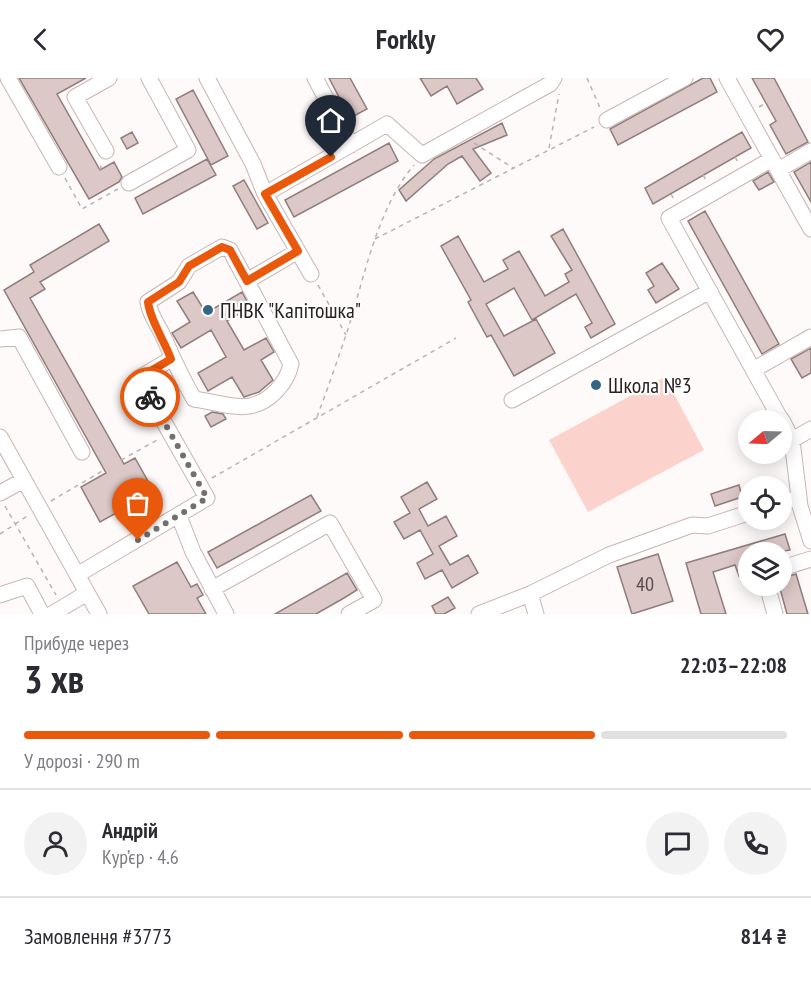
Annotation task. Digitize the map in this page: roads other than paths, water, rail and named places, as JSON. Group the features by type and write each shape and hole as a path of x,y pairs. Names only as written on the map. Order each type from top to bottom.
{"street":[{"path":"8,78 58,167"},
{"path":"106,151 75,97 109,78"},
{"path":"129,183 188,150 149,78"},
{"path":"207,78 253,164 265,194 311,273"},
{"path":"315,78 351,145"},
{"path":"607,120 685,78"},
{"path":"727,78 811,229"},
{"path":"265,194 387,124 422,155 550,84 557,83"},
{"path":"775,410 669,218 775,165 811,151"},
{"path":"222,247 230,250 291,364 289,374 275,392 251,406 194,399 171,359 164,337 149,310 148,302 179,282 189,266 222,247"},
{"path":"247,281 298,251"},
{"path":"512,400 710,291"},
{"path":"0,339 19,337 82,453"},
{"path":"753,370 811,337"},
{"path":"77,575 207,498 139,378 171,359"},
{"path":"811,429 792,440 811,541"},
{"path":"0,437 99,614"},
{"path":"3,499 24,480"},
{"path":"179,516 212,589 226,614"},
{"path":"480,614 530,594 609,555 692,525 708,526 738,516"},
{"path":"212,589 330,523 374,600 350,614"},
{"path":"792,565 811,559"},
{"path":"0,595 27,586 42,614"},
{"path":"57,611 87,593"},
{"path":"530,594 536,614"},
{"path":"770,596 775,614"}],"place":[{"name":"ПНВК \"Капітошка\"","path":"208,310"},
{"name":"Школа №3","path":"596,385"}]}
